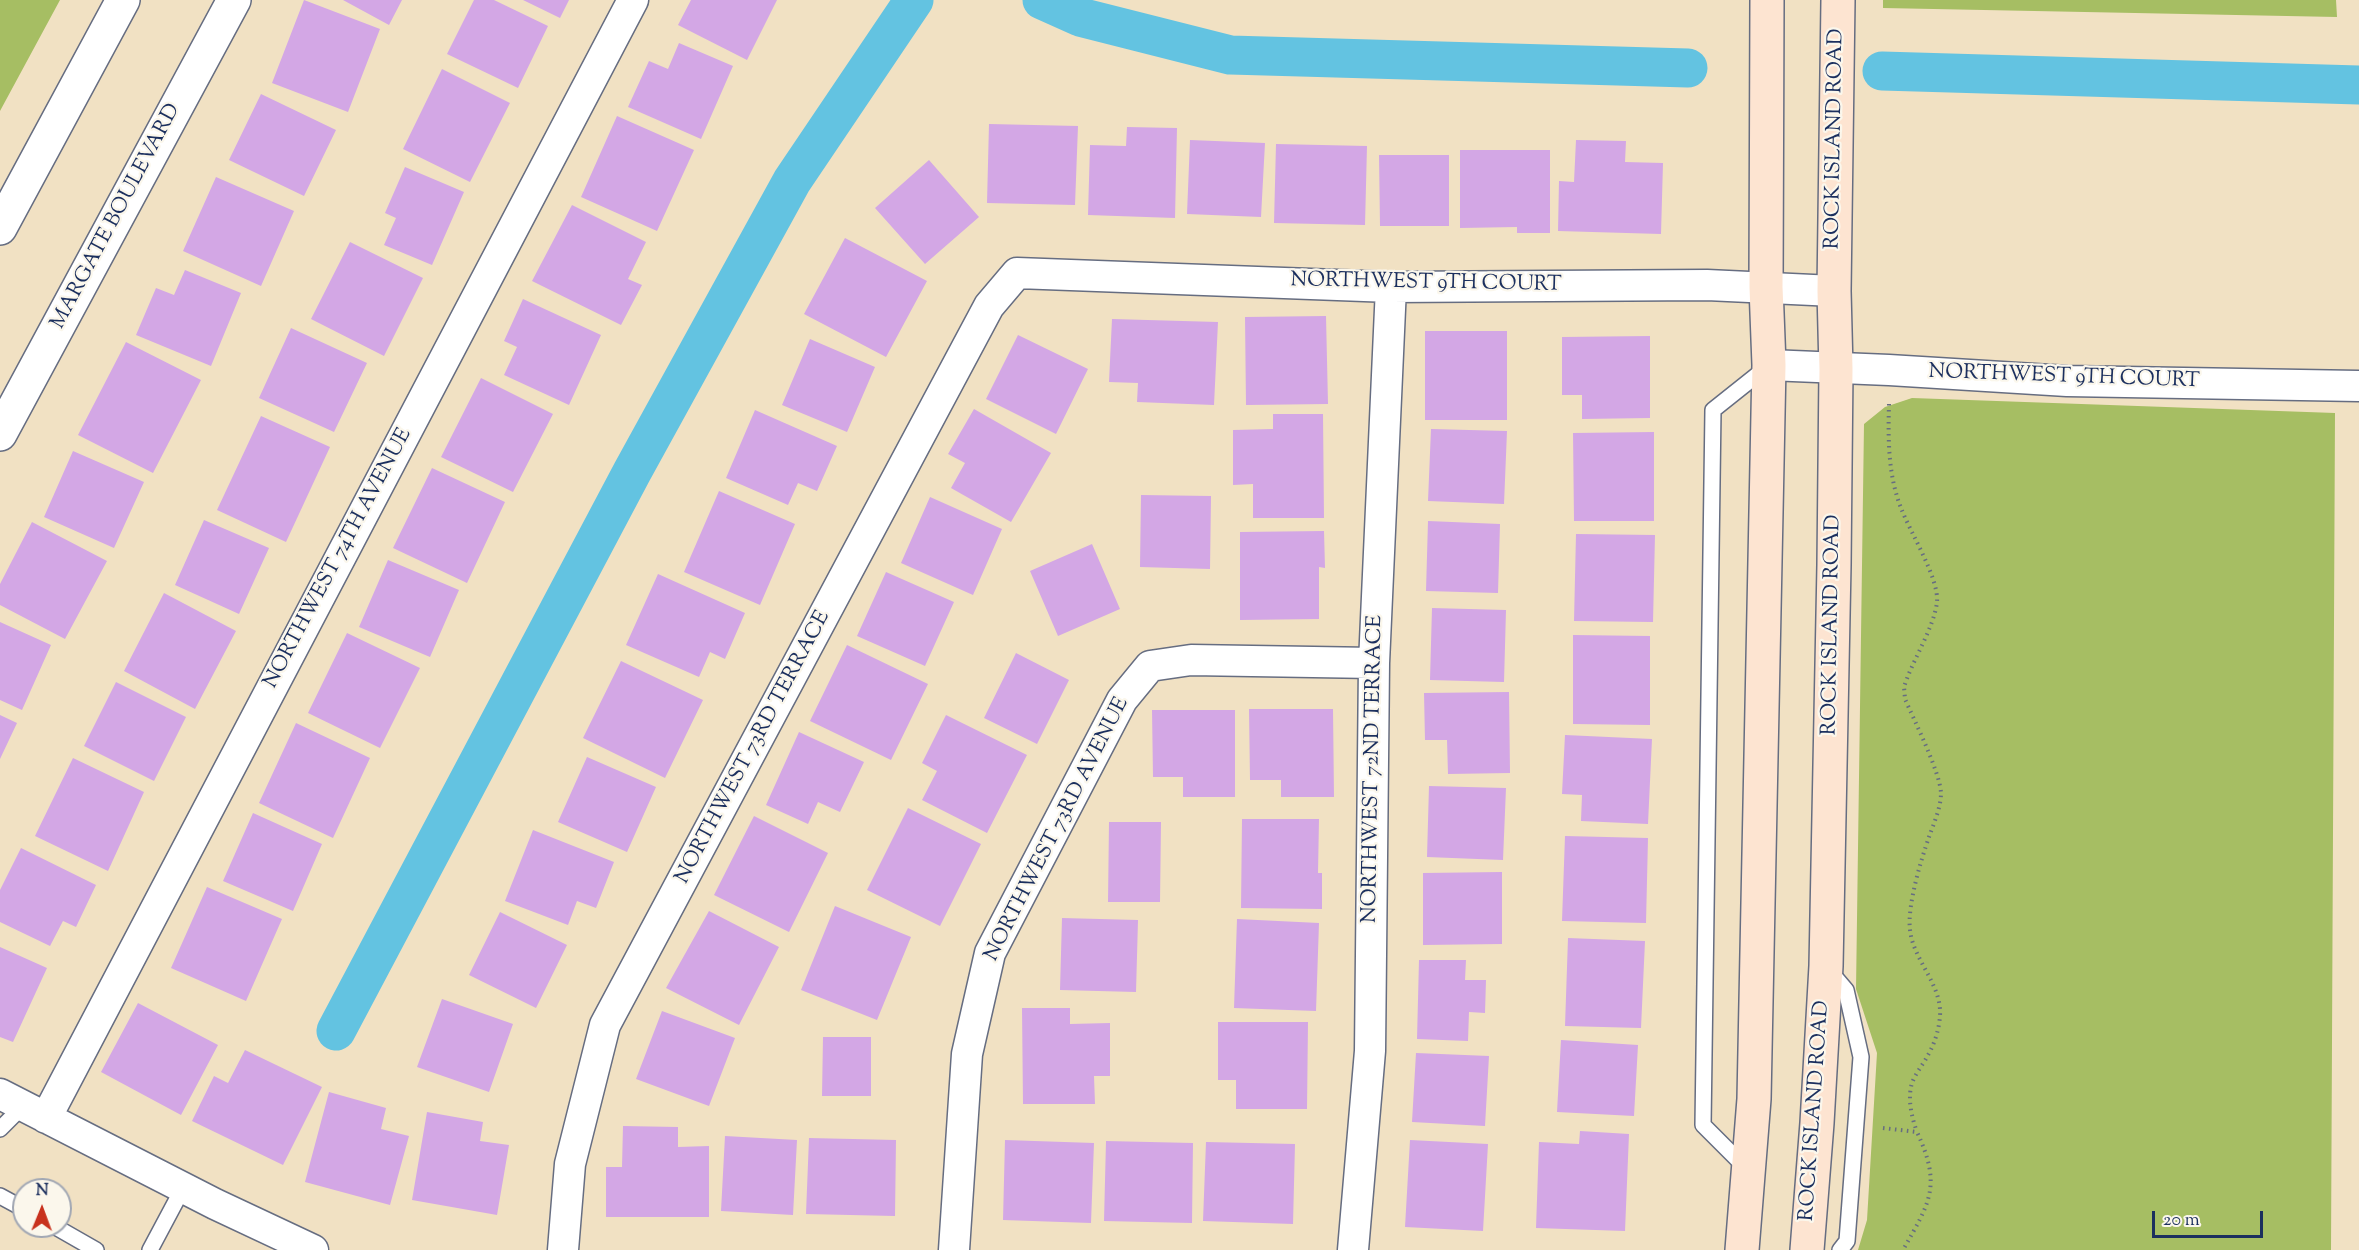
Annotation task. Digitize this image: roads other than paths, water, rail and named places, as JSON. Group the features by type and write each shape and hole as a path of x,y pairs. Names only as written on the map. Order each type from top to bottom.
{"main road":[{"path":"1742,1250 1754,1099 1769,365 1766,287 1767,0"},
{"name":"ROCK ISLAND ROAD","path":"1807,1250 1826,966 1836,369 1834,291 1838,0"}],"street":[{"path":"0,228 123,0"},
{"name":"MARGATE BOULEVARD","path":"0,434 234,0"},
{"name":"NORTHWEST 74TH AVENUE","path":"23,1106 633,0"},
{"name":"NORTHWEST 9TH COURT","path":"1017,273 1391,287 1707,285 1834,291"},
{"name":"NORTHWEST 73RD TERRACE","path":"563,1250 570,1164 605,1025 989,306 1017,273"},
{"name":"NORTHWEST 72ND TERRACE","path":"1353,1250 1370,1051 1374,663 1391,287"},
{"name":"NORTHWEST 9TH COURT","path":"1769,365 2067,381 2359,386"},
{"name":"NORTHWEST 73RD AVENUE","path":"954,1250 968,1054 990,953 1122,700 1150,666 1191,660 1374,663"},
{"path":"23,1106 183,1188 313,1250"}],"lane":[{"path":"1749,1171 1703,1125 1713,410 1769,365"},
{"path":"1826,966 1846,990 1861,1057 1847,1241 1840,1250"},
{"path":"0,1129 23,1106"},
{"path":"150,1250 183,1188"},
{"path":"72,1236 96,1250"}],"waterway":[{"path":"336,1031 632,472 792,181 914,0"},
{"path":"1042,0 1080,17 1230,55 1688,68"},
{"path":"1882,71 2359,85"}]}
